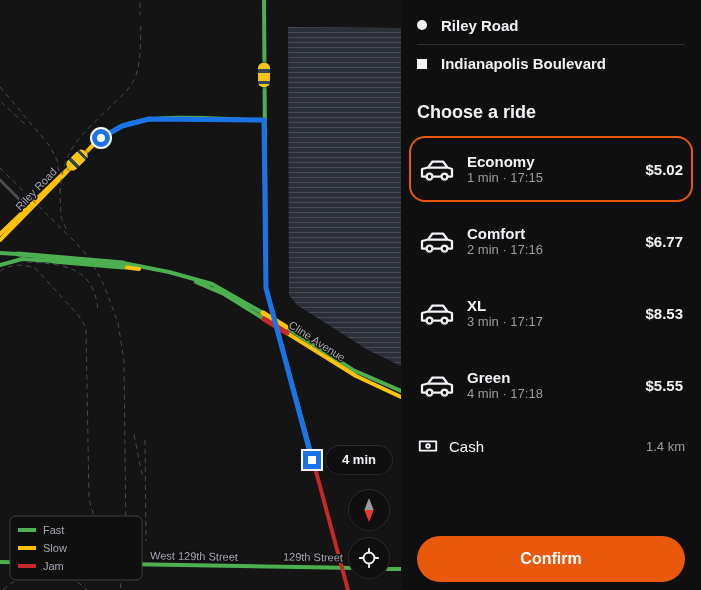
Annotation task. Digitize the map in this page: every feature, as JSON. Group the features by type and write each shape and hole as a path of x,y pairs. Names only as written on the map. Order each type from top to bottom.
{"main road":[{"path":"264,0 266,288 348,590"},
{"name":"Riley Road","path":"0,240 28,209 69,168 105,135 136,121 159,118 264,120"},
{"name":"Riley Road","path":"0,234 28,209"},
{"name":"Cline Avenue","path":"0,253 123,265 182,276 212,284 263,313 356,376 401,397"},
{"path":"0,265 22,259 123,265 165,273 195,281"},
{"name":"Cline Avenue","path":"182,276 230,297 353,370 401,391"},
{"name":"West 129th Street","path":"0,562 10,562"},
{"name":"West 129th Street","path":"142,565 269,567"},
{"name":"129th Street","path":"269,567 349,568"},
{"path":"389,569 401,569"}],"street":[{"path":"0,180 28,209"}],"shaded area":[{"path":"288,27 401,28 401,366 368,350 297,305 289,295"}],"railway":[{"path":"140,3 140,15"},
{"path":"60,193 65,164 69,153 83,134 127,90 134,80 137,73 139,59 141,23"},
{"path":"0,87 49,145 57,160 59,175"},
{"path":"1,102 26,125"},
{"path":"0,168 78,245 90,259 104,285 118,323 124,361 126,516"},
{"path":"60,189 61,217 67,231"},
{"path":"27,262 54,264 76,271 91,285 96,297 98,312"},
{"path":"0,271 18,265 36,269 79,316 86,328 89,499 94,516"},
{"path":"134,435 143,479"},
{"path":"145,440 146,541"},
{"path":"3,590 17,580"},
{"path":"74,580 87,590"},
{"path":"120,590 121,580"}],"traffic: fast":[{"path":"264,0 266,288 311,453"},
{"path":"96,142 108,134 131,123 146,120 162,118 264,120"},
{"path":"0,253 18,254"},
{"path":"18,254 123,263"},
{"path":"0,265 22,259 53,261"},
{"path":"53,261 123,267"},
{"path":"123,263 169,272 212,284 263,313"},
{"path":"196,282 224,294 264,319"},
{"path":"286,327 353,370 401,391"},
{"path":"0,562 10,562"},
{"path":"142,564 349,568"},
{"path":"389,569 401,569"}],"traffic: slow":[{"path":"0,240 96,142"},
{"path":"0,234 69,168"},
{"path":"123,267 139,269"},
{"path":"263,313 286,327"},
{"path":"287,333 356,376 401,397"}],"traffic: jam":[{"path":"264,319 287,333"},
{"path":"311,453 348,590"}],"route":[{"path":"101,138 122,126 136,121 149,119 264,120 266,288 312,460"}]}
